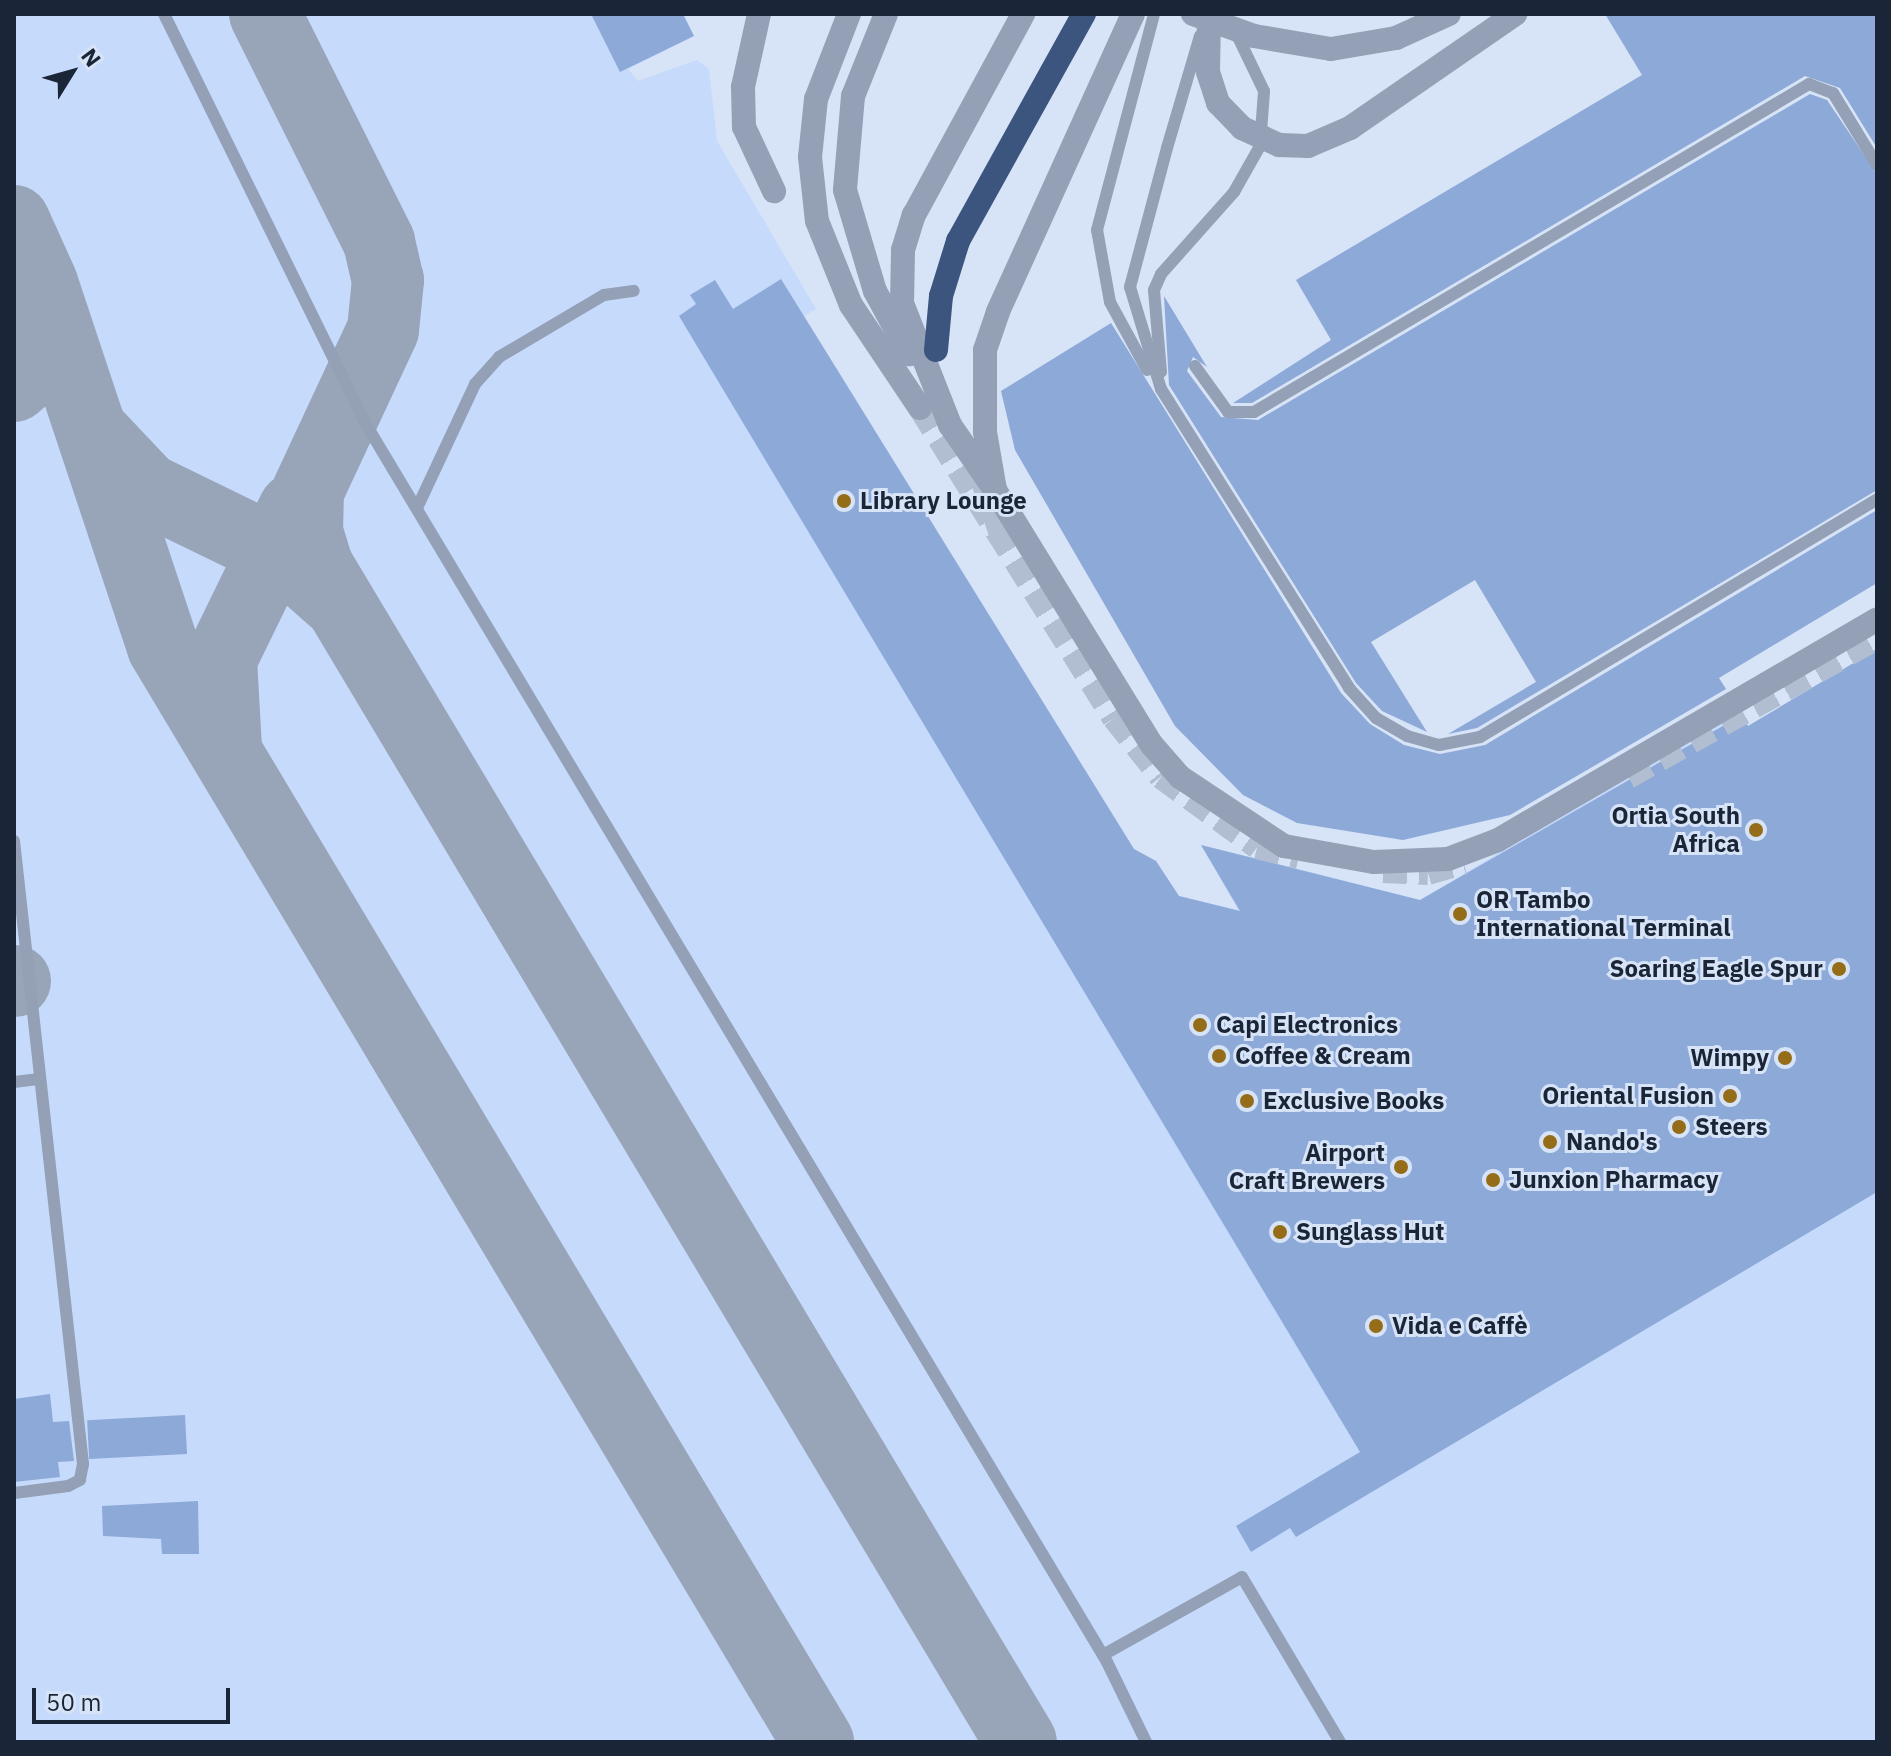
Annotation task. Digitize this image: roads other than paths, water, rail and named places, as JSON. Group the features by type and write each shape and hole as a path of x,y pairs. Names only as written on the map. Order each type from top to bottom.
{"highway":[{"path":"1057,60 1075,14"},
{"path":"936,350 941,296 958,241 1084,14"}],"street":[{"path":"759,14 745,68 744,127 774,191"},
{"path":"849,14 816,99 814,196 823,242 851,305 920,408"},
{"path":"886,14 853,96 845,190 882,307 950,425 995,490 1152,745 1180,777 1284,846 1335,857 1448,859 1498,840 1877,619"},
{"path":"950,425 902,303 903,250 914,215 1023,14"},
{"path":"1193,14 1234,29 1303,47 1366,45 1449,14"},
{"path":"1208,14 1208,72 1218,103 1242,128 1279,145 1308,146 1350,128 1515,14"},
{"path":"1366,45 1425,14"},
{"path":"995,490 985,432 985,350 1070,153 1142,19"}],"lane":[{"path":"164,14 364,421 1105,1659 1146,1742"},
{"path":"1161,389 1130,287 1167,148 1208,14"},
{"path":"1142,19 1100,202 1097,255 1110,302 1318,641 1376,718 1439,745 1480,737 1877,499"},
{"path":"1171,405 1155,342 1154,290 1174,253 1249,171 1264,124 1259,70 1234,29"},
{"path":"1195,366 1228,412 1254,412 1809,84 1833,93 1877,165"},
{"path":"417,508 475,384 499,357 604,295 634,291"},
{"path":"14,841 83,1464 80,1480 68,1486 14,1493"},
{"path":"14,1082 40,1079"},
{"path":"1105,1659 1242,1577 1340,1742"}],"tunnel":[{"path":"920,408 1114,718 1161,777 1257,847 1299,857"},
{"path":"981,476 1001,534"},
{"path":"1628,777 1877,638"},
{"path":"1383,871 1428,873 1464,863"}],"place":[{"name":"Library Lounge","path":"844,501"},
{"name":"Ortia South Africa","path":"1756,830"},
{"name":"OR Tambo International Terminal","path":"1460,914"},
{"name":"Soaring Eagle Spur","path":"1839,969"},
{"name":"Capi Electronics","path":"1200,1025"},
{"name":"Coffee & Cream","path":"1219,1056"},
{"name":"Wimpy","path":"1785,1058"},
{"name":"Oriental Fusion","path":"1730,1096"},
{"name":"Exclusive Books","path":"1247,1101"},
{"name":"Steers","path":"1679,1127"},
{"name":"Nando's","path":"1550,1142"},
{"name":"Airport Craft Brewers","path":"1401,1167"},
{"name":"Junxion Pharmacy","path":"1493,1180"},
{"name":"Sunglass Hut","path":"1280,1232"},
{"name":"Vida e Caffè","path":"1376,1326"}]}
